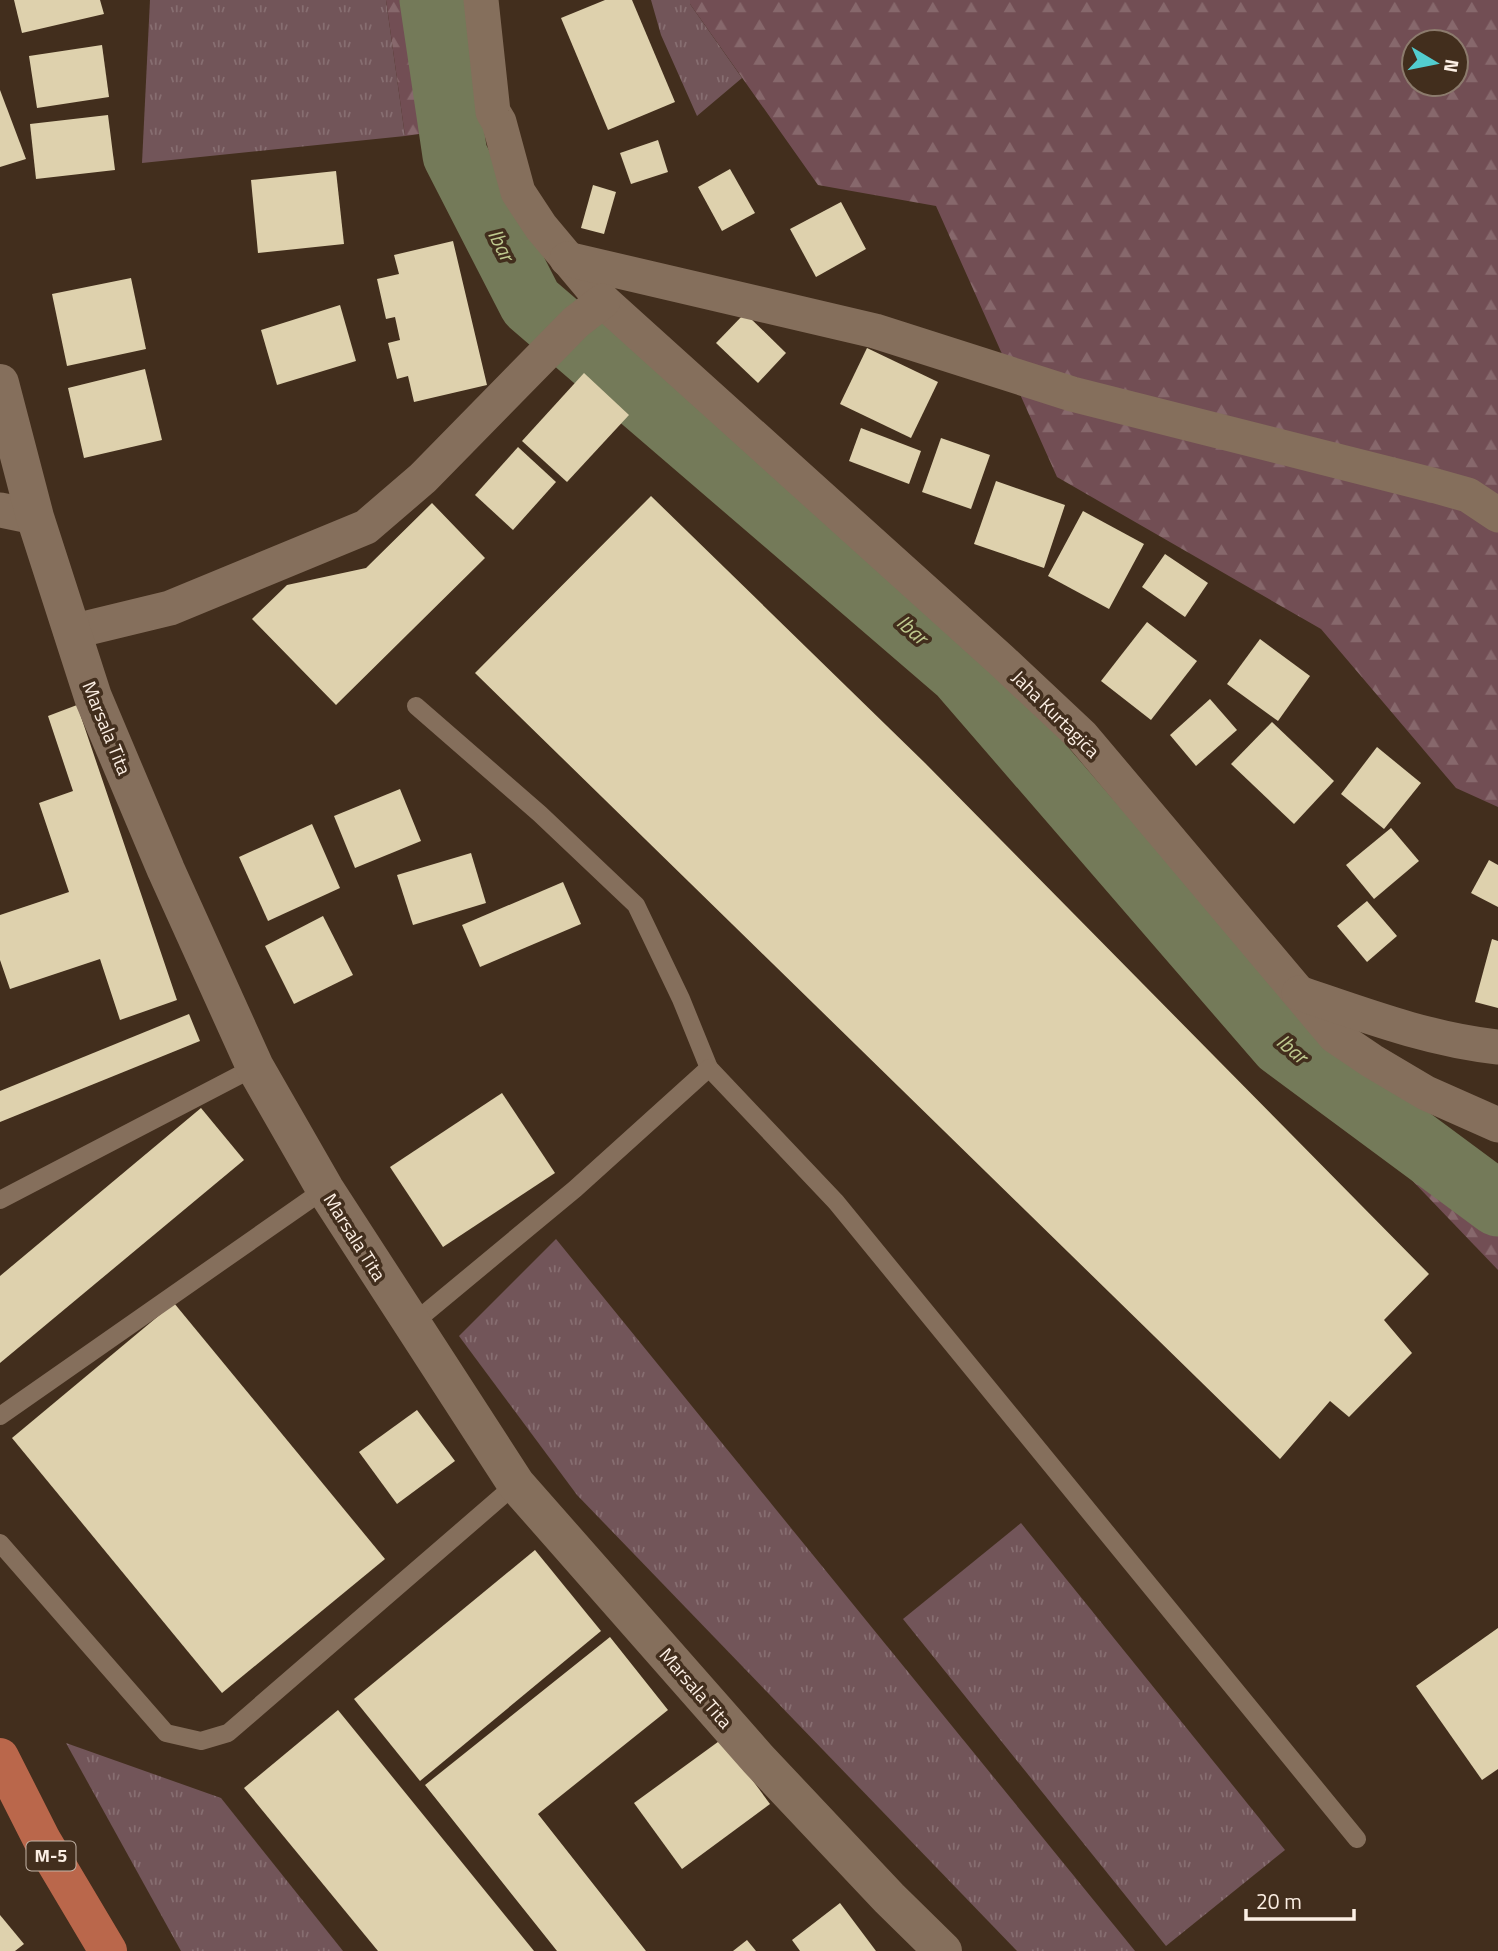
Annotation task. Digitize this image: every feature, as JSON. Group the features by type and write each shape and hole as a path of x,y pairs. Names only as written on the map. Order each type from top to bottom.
{"main road":[{"name":"M-5","path":"0,1757 42,1840 108,1951"}],"street":[{"name":"Jaha Kurtagića","path":"481,0 493,112 499,122 518,192 541,227 567,258 590,312 1001,660 1082,736 1335,1036 1426,1093 1498,1125"},
{"path":"567,258 875,331 1072,394 1468,495 1498,515"},
{"path":"71,632 170,608 366,527 423,478 590,312"},
{"name":"Marsala Tita","path":"0,383 18,514 71,632 93,697 161,858 255,1067 325,1189 516,1484 758,1759 889,1898 943,1951"},
{"path":"1296,992 1384,1022 1473,1044 1498,1047"}],"lane":[{"path":"416,706 540,814 636,905 681,999 709,1068 836,1202 1357,1839"},
{"path":"0,1200 255,1067"},
{"path":"411,1325 575,1189 709,1068"},
{"path":"0,1416 325,1189"},
{"path":"0,1542 166,1733 201,1741 228,1733 516,1484"}],"green space":[{"path":"150,0 386,0 405,136 142,163"},
{"path":"386,0 414,0 433,132 405,136"},
{"path":"651,0 690,0 690,4 742,78 697,116 661,35"},
{"path":"690,0 1498,0 1498,807 1456,788 1321,629 1057,477 936,206 818,185 690,4"},
{"path":"1405,1173 1498,1223 1498,1270"},
{"path":"556,1239 1135,1951 1017,1951 577,1495 459,1336"},
{"path":"1021,1523 1285,1850 1166,1946 903,1619"},
{"path":"66,1743 221,1798 343,1951 181,1951"}],"building":[{"path":"14,0 100,0 104,14 22,33"},
{"path":"605,0 632,0 675,102 608,130 561,18"},
{"path":"102,45 109,97 37,108 29,56"},
{"path":"0,90 26,159 0,167"},
{"path":"108,115 115,170 36,179 30,124"},
{"path":"658,140 668,172 631,184 620,153"},
{"path":"730,169 755,213 722,231 698,187"},
{"path":"336,171 344,244 258,253 251,180"},
{"path":"593,185 616,192 604,234 581,228"},
{"path":"841,202 866,249 816,277 790,229"},
{"path":"453,241 487,385 414,402 408,376 397,379 388,343 400,340 395,317 386,319 377,279 399,274 394,255"},
{"path":"131,278 146,349 67,366 52,294"},
{"path":"340,305 356,361 277,385 261,330"},
{"path":"745,313 786,353 758,383 716,343"},
{"path":"867,348 938,382 911,438 840,404"},
{"path":"145,369 162,440 84,458 68,388"},
{"path":"584,373 629,415 567,482 522,441"},
{"path":"861,428 921,451 909,484 849,461"},
{"path":"941,438 990,455 971,509 922,492"},
{"path":"518,447 556,482 513,530 475,495"},
{"path":"996,481 1065,505 1044,568 974,544"},
{"path":"651,496 925,763 1429,1274 1384,1320 1412,1353 1349,1417 1330,1401 1280,1459 475,673"},
{"path":"432,503 485,558 336,705 252,619 287,585 366,568"},
{"path":"1083,511 1144,544 1109,609 1048,576"},
{"path":"1165,554 1208,583 1185,617 1142,587"},
{"path":"1147,622 1197,661 1151,720 1101,681"},
{"path":"1260,639 1310,676 1278,721 1227,684"},
{"path":"1210,699 1237,730 1196,766 1170,735"},
{"path":"77,705 177,1000 120,1020 100,959 10,989 0,960 0,915 69,892 39,803 73,791 48,716"},
{"path":"1272,722 1334,781 1294,824 1231,764"},
{"path":"1377,747 1421,783 1384,829 1341,794"},
{"path":"400,789 421,841 355,868 334,816"},
{"path":"312,824 340,888 268,921 239,857"},
{"path":"1391,828 1419,861 1374,899 1346,865"},
{"path":"471,853 486,903 413,925 397,875"},
{"path":"1489,860 1498,865 1498,907 1471,893"},
{"path":"563,882 581,924 480,967 462,925"},
{"path":"1367,901 1397,936 1367,962 1337,926"},
{"path":"323,916 353,975 294,1004 265,946"},
{"path":"1492,939 1498,941 1498,1008 1475,1002"},
{"path":"189,1014 200,1041 0,1122 0,1091"},
{"path":"502,1093 555,1173 443,1247 390,1167"},
{"path":"201,1108 244,1160 0,1363 0,1276"},
{"path":"174,1303 385,1559 222,1693 12,1438"},
{"path":"417,1410 455,1461 397,1504 359,1452"},
{"path":"535,1550 601,1631 420,1781 354,1699"},
{"path":"1498,1628 1498,1769 1482,1780 1416,1686"},
{"path":"610,1637 668,1710 538,1814 646,1951 557,1951 425,1785"},
{"path":"338,1710 534,1951 378,1951 244,1788"},
{"path":"722,1739 770,1804 682,1869 634,1803"},
{"path":"840,1903 876,1951 800,1951 792,1940"},
{"path":"0,1915 24,1944 15,1951 0,1951"},
{"path":"747,1940 756,1951 733,1951"}],"waterway":[{"name":"Ibar","path":"432,0 455,155 531,303 960,672 1282,1044 1498,1204"}]}
